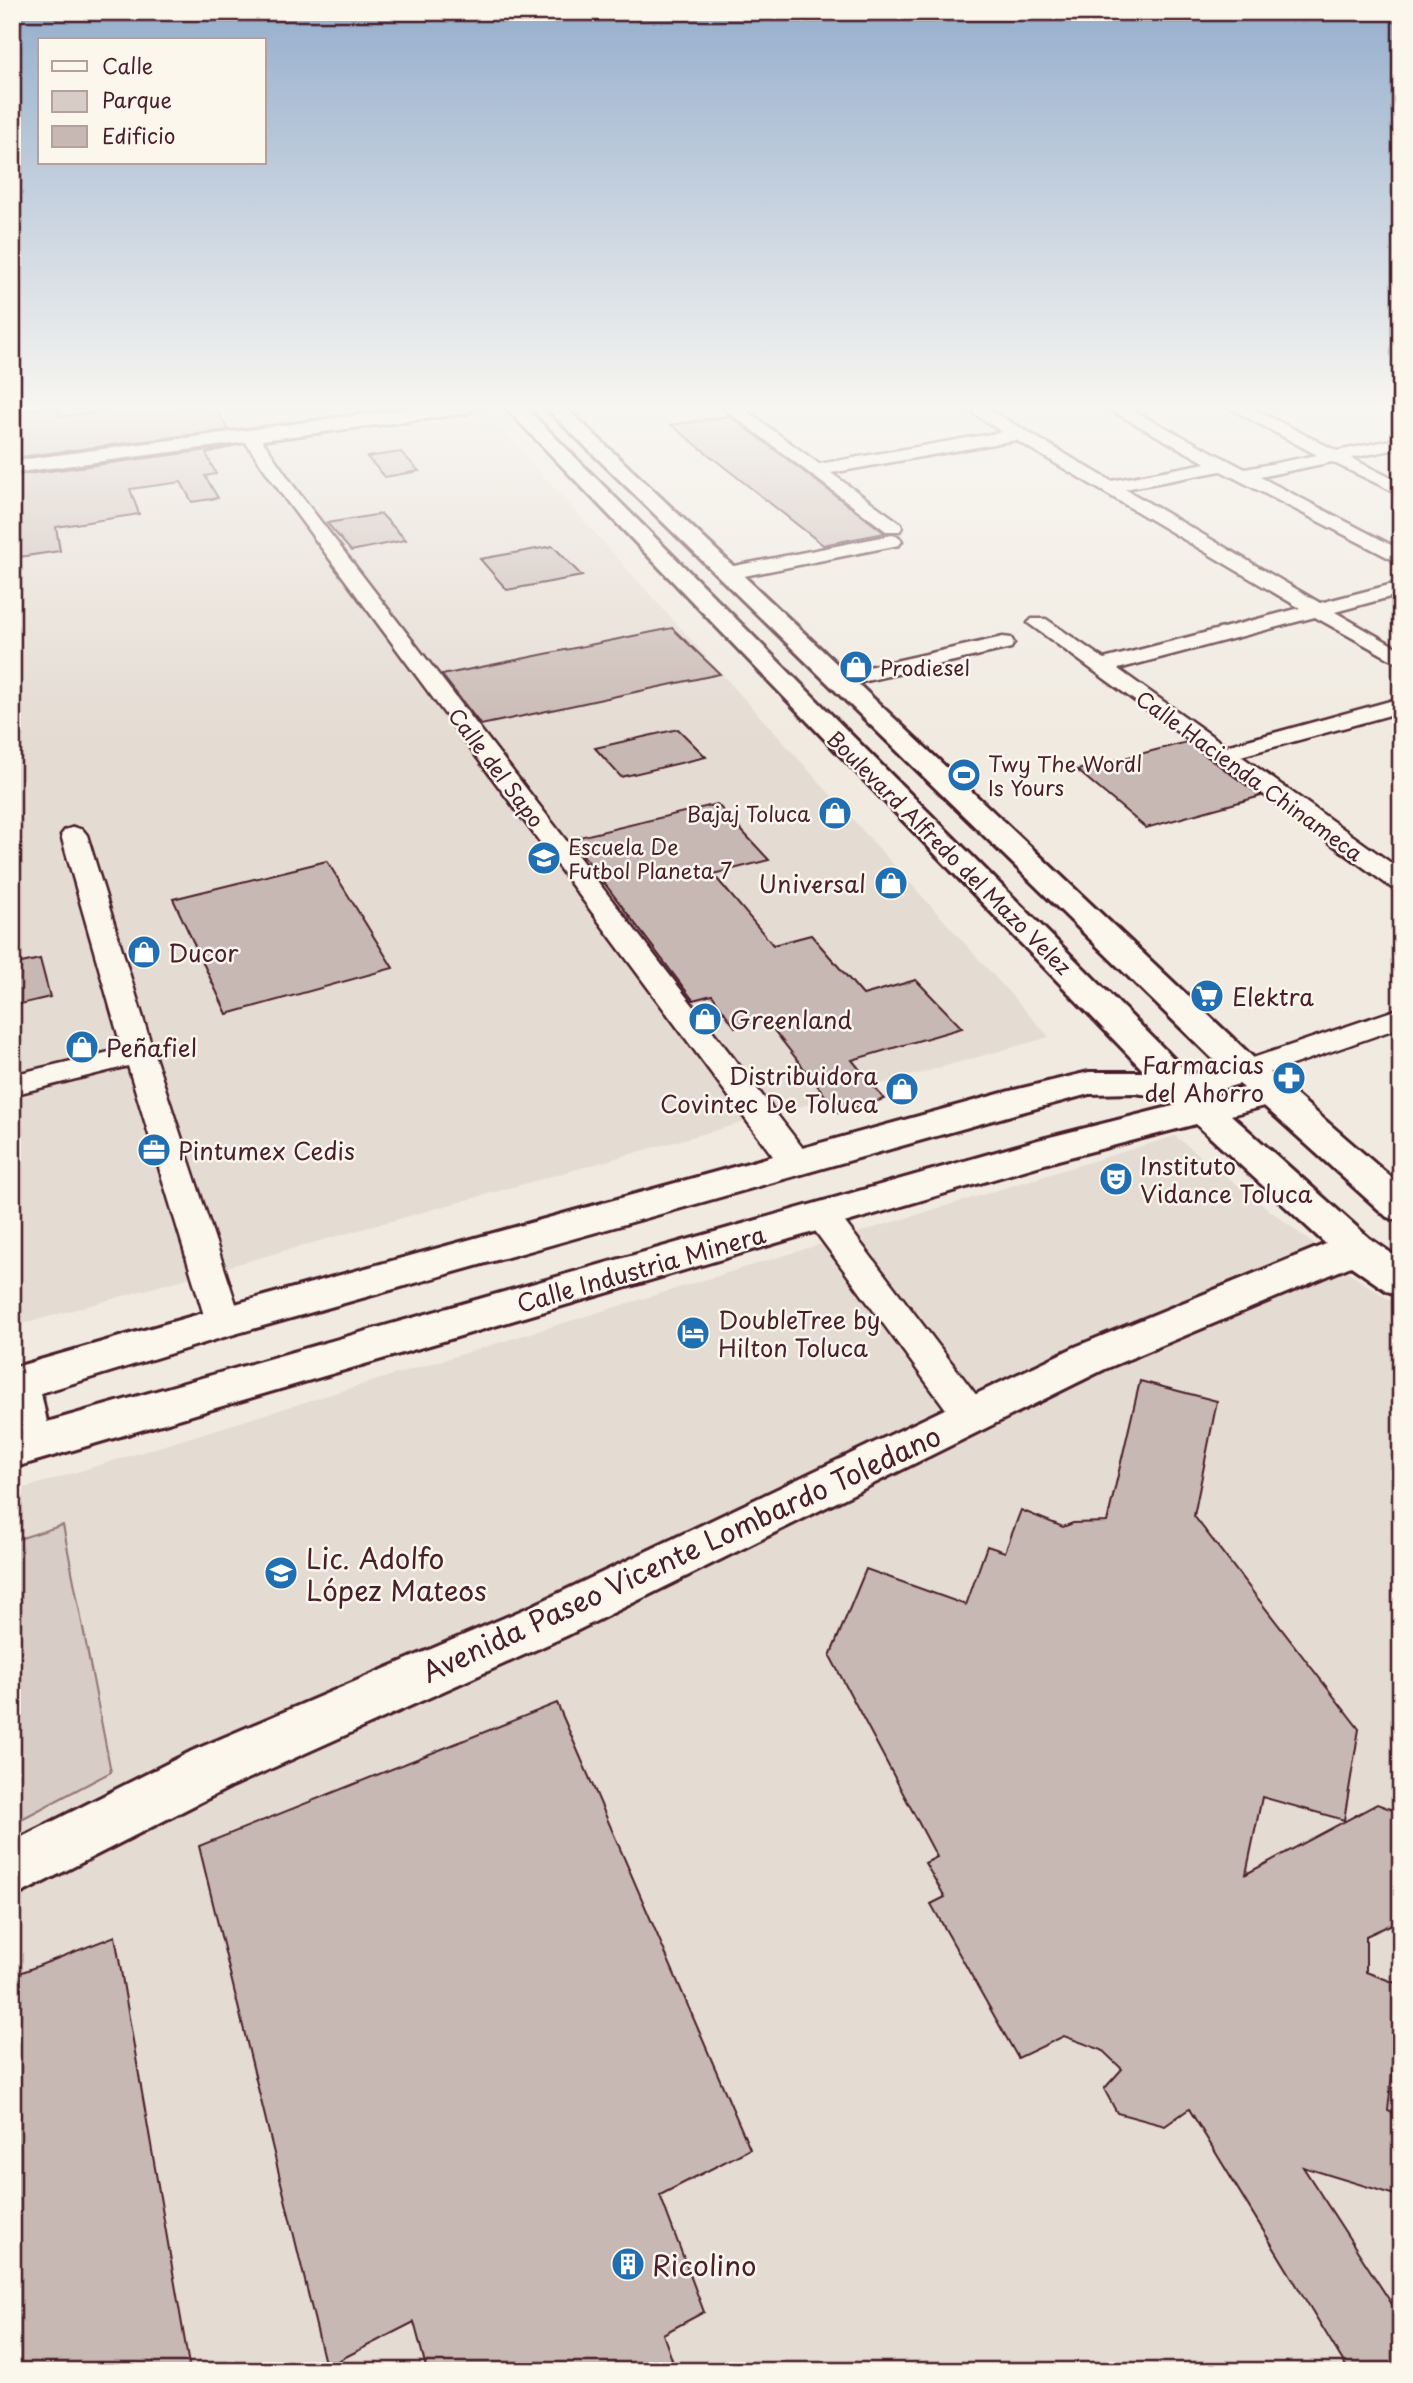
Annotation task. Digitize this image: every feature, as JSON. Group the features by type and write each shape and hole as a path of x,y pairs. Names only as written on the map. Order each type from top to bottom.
{"main road":[{"name":"Boulevard Alfredo del Mazo Velez","path":"622,518 1194,1099 1355,1248 1401,1281"},
{"name":"Boulevard Alfredo del Mazo Velez","path":"671,518 1258,1082 1401,1208"},
{"name":"Calle Industria Minera","path":"15,1384 224,1322 1089,1083 1135,1082 1194,1099"},
{"name":"Calle Industria Minera","path":"21,1448 1051,1149 1194,1099 1258,1082"},
{"path":"1010,1103 1034,1112 1041,1119 1051,1132 1051,1149"},
{"name":"Avenida Paseo Vicente Lombardo Toledano","path":"12,1871 211,1769 549,1621 970,1414 1090,1358 1355,1248"},
{"path":"15,1384 21,1448"}],"street":[{"name":"Calle del Sapo","path":"309,518 796,1163"},
{"path":"729,573 893,534 874,518"},
{"path":"1161,518 1401,659"},
{"path":"1325,518 1401,558"},
{"path":"1100,667 1401,588"},
{"name":"Calle Hacienda Chinameca","path":"1039,623 1401,882"},
{"path":"840,680 1003,643"},
{"path":"1222,754 1401,705"},
{"path":"74,835 139,1054 224,1322"},
{"path":"1258,1082 1401,1017"},
{"path":"12,1085 139,1054"},
{"path":"822,1216 970,1414"}],"shaded area":[{"path":"12,518 581,518 1049,1037 12,1327"},
{"path":"1175,1136 1359,1280 1401,1307 1401,2371 12,2371 12,1492"}],"green space":[{"path":"63,1525 111,1772 12,1824 12,1541"}],"building":[{"path":"12,518 112,518 56,527 60,551 12,558"},
{"path":"356,518 385,518 406,540 351,551 327,523"},
{"path":"789,518 865,518 885,533 823,545"},
{"path":"553,546 582,576 507,590 480,559"},
{"path":"672,628 720,674 481,725 442,675"},
{"path":"678,729 706,757 621,777 595,748"},
{"path":"1187,742 1261,796 1146,828 1077,770"},
{"path":"717,804 769,860 713,874 773,945 811,935 863,995 916,980 962,1028 852,1060 884,1099 839,1113 765,1019 735,1027 712,995 693,1000 571,839"},
{"path":"327,861 393,968 227,1014 173,899"},
{"path":"40,959 50,997 12,1006 12,965"},
{"path":"1140,1381 1217,1401 1194,1516 1359,1729 1344,1820 1262,1797 1246,1874 1377,1804 1401,1813 1401,1920 1366,1936 1366,1972 1401,1985 1401,2057 1394,2054 1388,2111 1401,2117 1401,2197 1303,2167 1401,2318 1401,2371 1349,2371 1189,2109 1165,2126 1117,2113 1104,2089 1122,2069 1102,2050 1064,2036 1018,2058 931,1904 945,1897 925,1863 937,1857 830,1656 866,1569 966,1605 987,1546 1005,1552 1021,1510 1063,1527 1073,1523 1107,1522"},
{"path":"557,1703 750,2149 660,2195 704,2312 663,2334 676,2371 427,2371 414,2322 326,2367 199,1846"},
{"path":"115,1936 190,2371 12,2371 12,1976"}],"place":[{"name":"Prodiesel","path":"856,667"},
{"name":"Twy The Wordl Is Yours","path":"964,775"},
{"name":"Bajaj Toluca","path":"835,813"},
{"name":"Escuela De Futbol Planeta 7","path":"544,858"},
{"name":"Universal","path":"891,883"},
{"name":"Ducor","path":"144,952"},
{"name":"Elektra","path":"1207,996"},
{"name":"Greenland","path":"705,1019"},
{"name":"Peñafiel","path":"82,1047"},
{"name":"Farmacias del Ahorro","path":"1289,1078"},
{"name":"Distribuidora Covintec De Toluca","path":"902,1089"},
{"name":"Pintumex Cedis","path":"154,1150"},
{"name":"Instituto Vidance Toluca","path":"1116,1179"},
{"name":"DoubleTree by Hilton Toluca","path":"693,1333"},
{"name":"Lic. Adolfo López Mateos","path":"281,1573"},
{"name":"Ricolino","path":"628,2264"}]}
